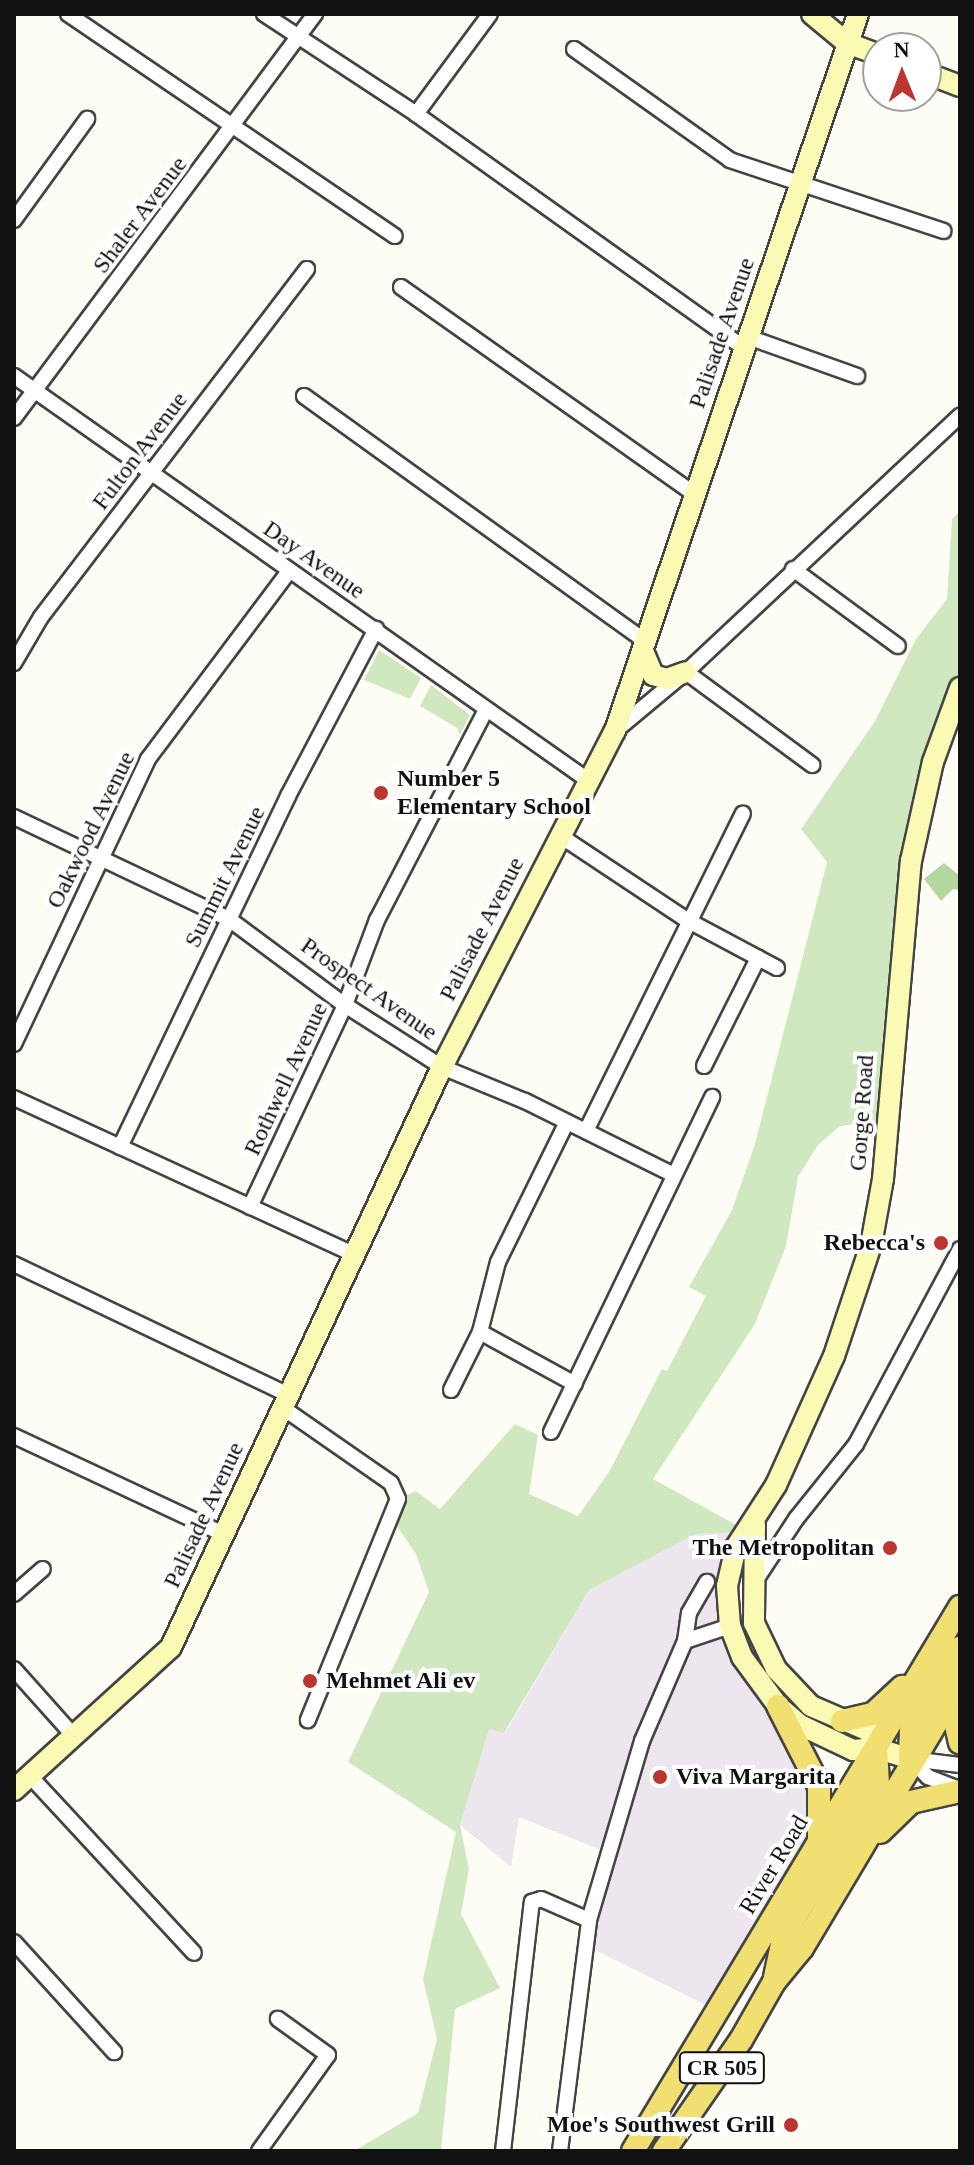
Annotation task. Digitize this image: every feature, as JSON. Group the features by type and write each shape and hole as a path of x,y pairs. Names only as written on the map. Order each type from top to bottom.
{"main road":[{"path":"812,14 847,43 862,48"},
{"name":"Palisade Avenue","path":"22,1783 171,1647 442,1067 615,731 858,14"},
{"path":"645,647 653,675 667,679 686,672"},
{"name":"Gorge Road","path":"911,1759 876,1748 853,1750 819,1735 778,1706 754,1679 730,1626 727,1586 736,1547 755,1524 834,1356 871,1245 883,1184 911,861 933,762 960,688"},
{"name":"Gorge Road","path":"755,1524 754,1623 776,1669 811,1706 869,1731 876,1748"},
{"name":"River Road","path":"633,2151 960,1607"},
{"path":"911,1759 911,1730 960,1648"},
{"path":"842,1721 873,1714 889,1702 933,1654"},
{"name":"CR 505","path":"664,2151 741,2040 774,1982 802,1948 911,1759 960,1683"},
{"path":"960,1699 955,1721 960,1742"},
{"path":"778,1706 819,1786 819,1842"},
{"path":"774,1982 782,1943 798,1912 878,1785 876,1748"},
{"path":"852,1862 911,1802 960,1790"}],"street":[{"path":"68,14 395,236"},
{"path":"264,14 416,114 526,194 746,342 857,376"},
{"name":"Shaler Avenue","path":"14,418 315,14"},
{"path":"416,114 490,14"},
{"path":"574,49 730,160 944,231"},
{"path":"14,220 87,119"},
{"name":"Fulton Avenue","path":"14,663 41,617 307,269"},
{"path":"401,287 694,494"},
{"name":"Day Avenue","path":"14,376 589,781"},
{"path":"304,396 645,647"},
{"path":"615,731 686,672 960,416"},
{"path":"793,569 898,646"},
{"name":"Oakwood Avenue","path":"14,1044 148,759 289,571"},
{"name":"Summit Avenue","path":"120,1147 229,919 376,629"},
{"path":"686,672 812,765"},
{"name":"Rothwell Avenue","path":"250,1207 345,1005 377,920 486,710"},
{"path":"586,1131 687,920 743,814"},
{"name":"Prospect Avenue","path":"14,817 102,856 229,919 345,1005 442,1067 567,1122 674,1175"},
{"path":"559,835 687,920 777,968"},
{"path":"704,1066 758,958"},
{"path":"551,1432 712,1097"},
{"path":"14,1098 355,1255"},
{"path":"451,1390 480,1332 498,1262 567,1122"},
{"path":"752,1586 796,1519 856,1444 960,1249"},
{"path":"14,1264 286,1402 385,1479 396,1491 396,1508 308,1720"},
{"path":"480,1332 575,1384"},
{"path":"14,1436 223,1534"},
{"path":"14,1594 43,1569"},
{"path":"562,2148 589,1920 642,1741 685,1641 689,1613 707,1582"},
{"path":"685,1641 730,1626"},
{"path":"14,1669 73,1735"},
{"path":"911,1759 960,1765"},
{"path":"911,1759 928,1777 960,1790"},
{"path":"22,1783 194,1953"},
{"path":"503,2151 532,1902 541,1899 589,1920"},
{"path":"14,1942 114,2052"},
{"path":"259,2151 328,2055 278,2019"}],"shaded area":[{"path":"749,1532 736,1547 730,1626 819,1786 819,1842 718,2011 587,1946 608,1853 519,1817 511,1867 460,1825 489,1728 505,1733 589,1590 696,1534"}],"green space":[{"path":"960,511 960,688 933,762 887,1119 840,1126 818,1145 798,1177 786,1246 755,1324 653,1479 749,1532 696,1534 589,1590 504,1733 489,1729 460,1825 469,1869 461,1914 500,1988 455,2009 441,2151 354,2151 418,2113 437,2039 423,1979 456,1832 348,1762 429,1592 416,1554 392,1519 398,1499 416,1491 440,1509 515,1424 538,1435 529,1494 578,1516 609,1472 662,1369 667,1371 706,1296 689,1287 732,1210 755,1144 827,862 801,829 875,721 916,639 947,599 952,519"},
{"path":"379,650 421,678 410,699 364,680"},
{"path":"431,685 470,715 460,735 457,728 420,706"},
{"path":"944,863 960,876 960,890 953,889 941,901 924,879"}],"place":[{"name":"Number 5 Elementary School","path":"381,793"},
{"name":"Rebecca's","path":"941,1243"},
{"name":"The Metropolitan","path":"890,1548"},
{"name":"Mehmet Ali ev","path":"310,1681"},
{"name":"Viva Margarita","path":"660,1777"},
{"name":"Moe's Southwest Grill","path":"791,2125"}]}
